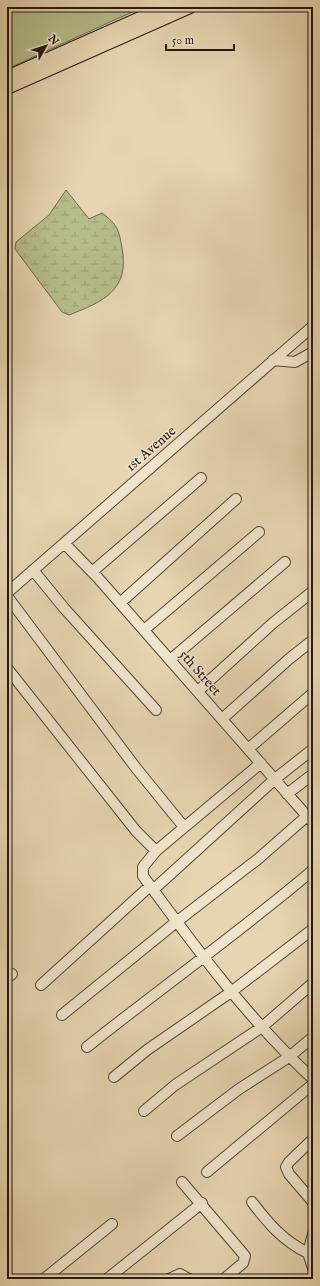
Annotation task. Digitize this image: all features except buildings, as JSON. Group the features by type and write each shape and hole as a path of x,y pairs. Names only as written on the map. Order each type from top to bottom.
{"main road":[{"path":"7,77 165,7"},
{"path":"7,88 190,7"}],"street":[{"name":"1st Avenue","path":"7,593 313,326"},
{"path":"273,360 294,362 313,352"},
{"path":"92,572 200,478"},
{"path":"120,603 236,499"},
{"path":"144,630 259,532"},
{"name":"5th Street","path":"64,543 144,630 310,820"},
{"path":"170,660 285,562"},
{"path":"33,570 64,608 156,710"},
{"path":"198,692 273,623 312,592"},
{"path":"7,596 136,768 184,827"},
{"path":"222,719 289,659 313,640"},
{"path":"7,668 136,831 156,851"},
{"path":"248,749 313,693"},
{"path":"41,985 275,779 313,749"},
{"path":"261,763 156,851 143,867 143,876 175,922 232,992 289,1057 313,1079"},
{"path":"287,794 313,774"},
{"path":"62,1016 175,922 310,820"},
{"path":"86,1047 141,1003 204,958 313,870"},
{"path":"114,1077 163,1038 232,992 313,929"},
{"path":"144,1111 175,1085 262,1026 313,984"},
{"path":"177,1136 239,1089 289,1057 313,1038"},
{"path":"207,1172 313,1084"},
{"path":"313,1138 288,1163 286,1167 289,1174 313,1202"},
{"path":"182,1182 245,1256 243,1263 224,1279"},
{"path":"252,1202 270,1225 282,1237 295,1247 308,1253"},
{"path":"107,1279 202,1204"},
{"path":"44,1279 112,1224"},
{"path":"313,1234 308,1253 313,1268"},
{"path":"169,1279 180,1274 189,1279"}],"green space":[{"path":"7,7 143,7 7,69"},
{"path":"66,190 89,219 102,213 114,224 120,236 123,263 122,275 111,293 92,305 69,315 62,312 15,249 16,242 49,215"}]}
